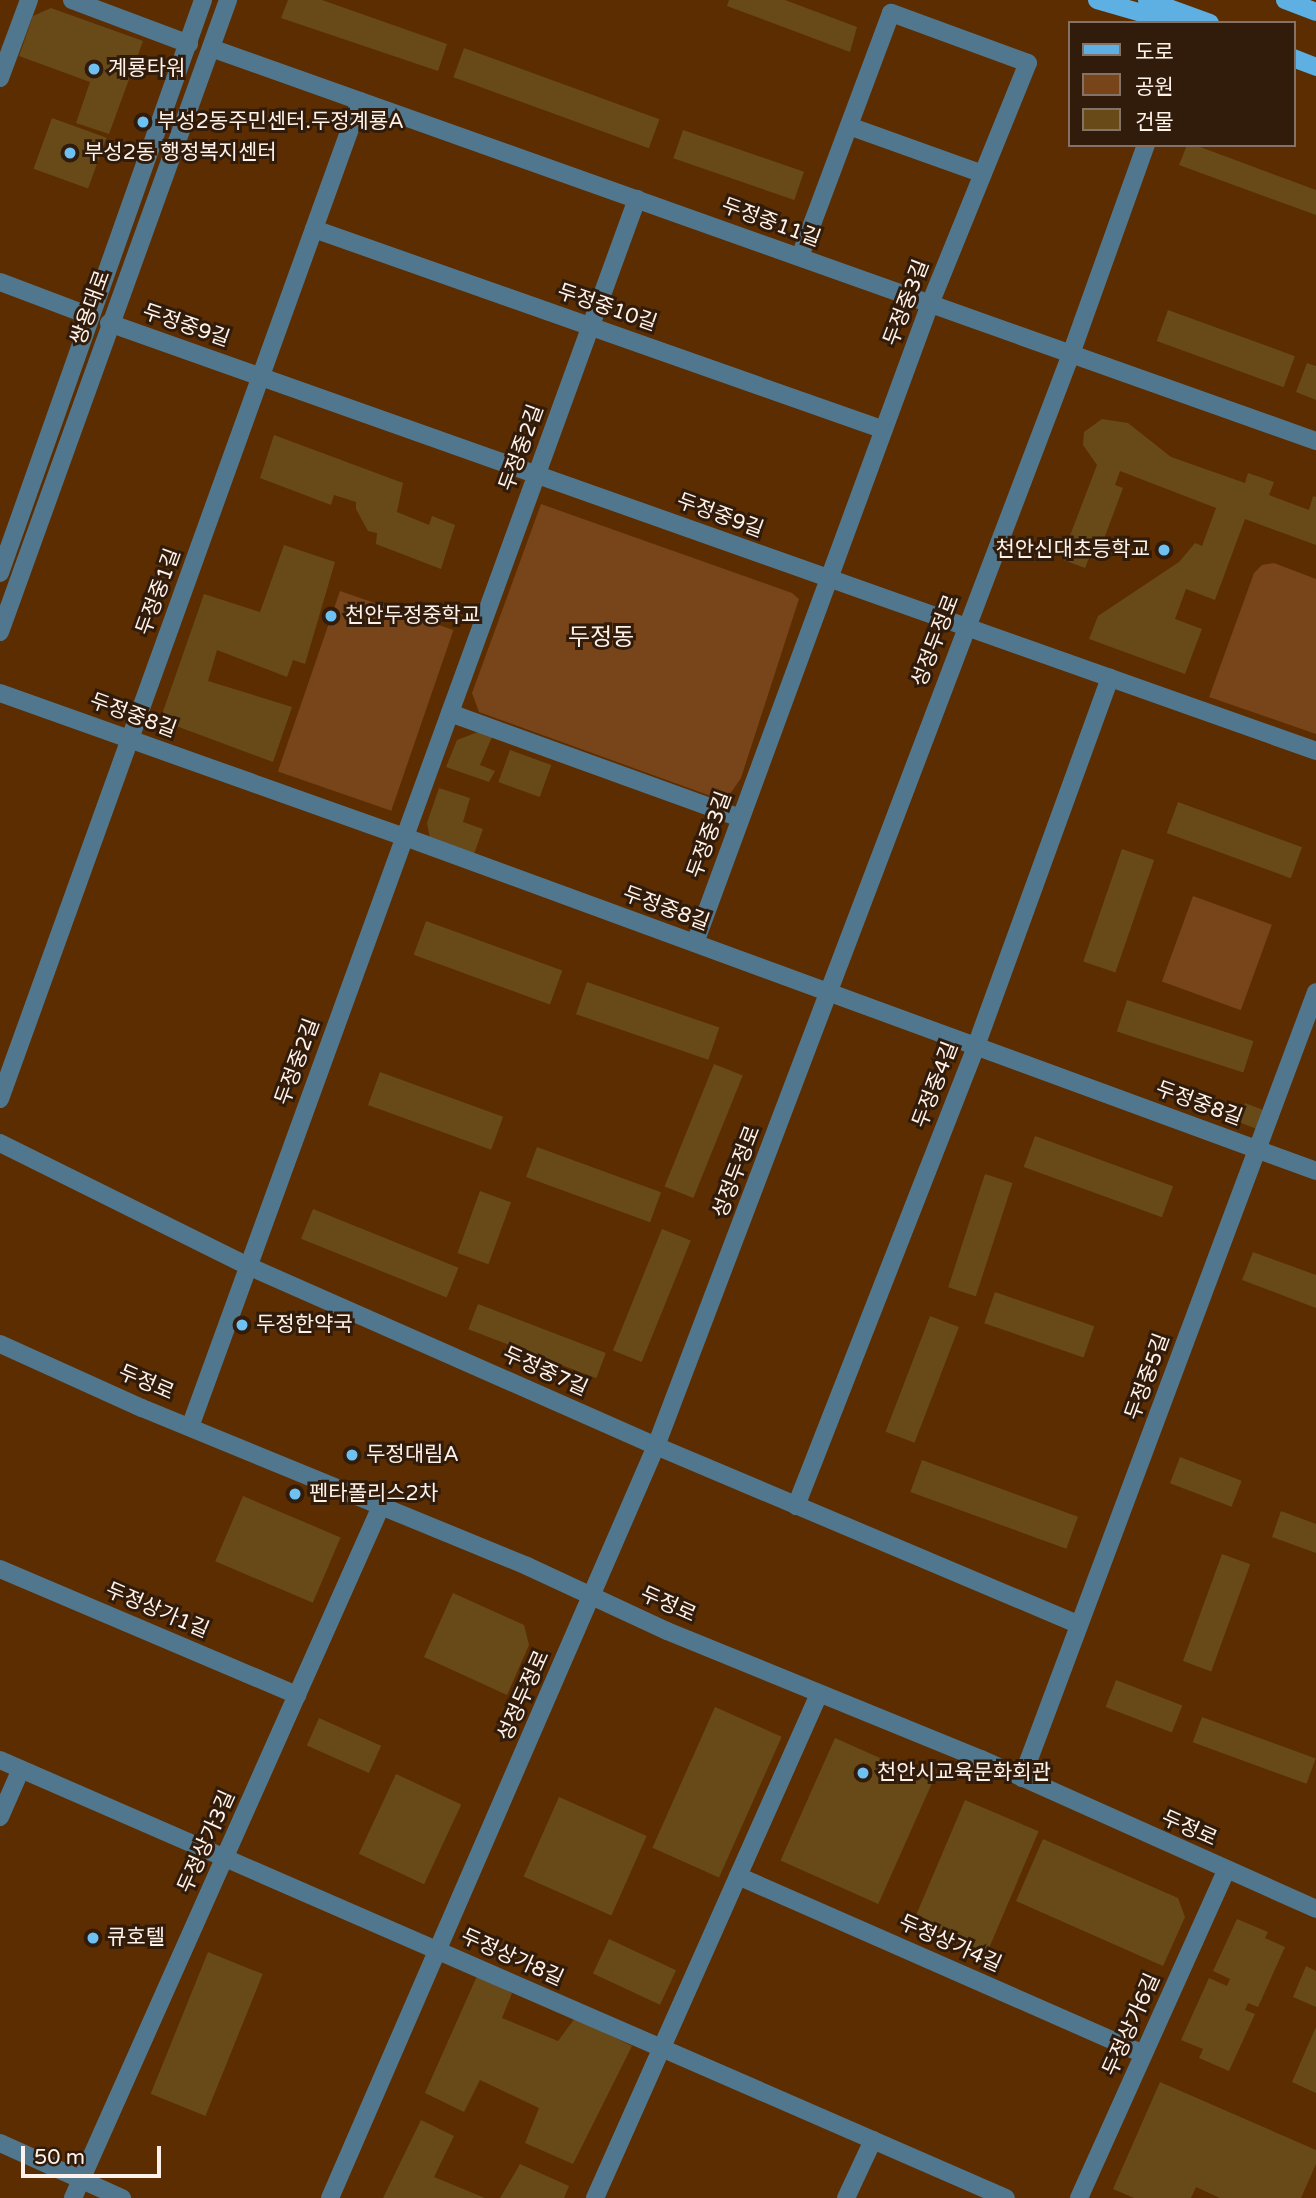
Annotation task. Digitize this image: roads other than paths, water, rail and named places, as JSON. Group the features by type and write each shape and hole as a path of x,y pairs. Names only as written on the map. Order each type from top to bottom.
{"main road":[{"path":"1090,0 1138,21"},
{"path":"1097,0 1169,21"},
{"path":"1147,0 1205,21"},
{"path":"1285,0 1316,12"},
{"path":"1295,59 1316,67"}],"street":[{"path":"0,78 29,0"},
{"path":"72,0 189,44"},
{"name":"쌍용대로","path":"0,573 203,0"},
{"name":"쌍용대로","path":"0,632 228,0"},
{"name":"두정중3길","path":"695,943 930,304 1028,63 891,13 800,257"},
{"name":"두정중11길","path":"211,48 1316,441"},
{"name":"두정중1길","path":"0,1099 360,101"},
{"path":"849,126 983,174"},
{"name":"성정두정로","path":"330,2198 656,1446 965,627 1071,354 1145,147"},
{"name":"두정중2길","path":"190,1427 637,199"},
{"name":"두정중10길","path":"314,229 884,430"},
{"path":"0,282 90,316"},
{"name":"두정중9길","path":"110,323 1316,751"},
{"name":"두정중4길","path":"796,1506 975,1046 1110,678"},
{"name":"두정중8길","path":"0,693 405,837 1316,1171"},
{"path":"450,713 740,818"},
{"name":"두정중5길","path":"1022,1778 1316,992"},
{"name":"두정중7길","path":"0,1143 248,1266 656,1446 1079,1625"},
{"name":"두정로","path":"0,1344 190,1427 382,1504 667,1631 1022,1778 1316,1909"},
{"name":"두정상가3길","path":"72,2198 382,1504"},
{"name":"두정상가1길","path":"0,1569 297,1695"},
{"path":"595,2198 819,1694"},
{"name":"두정상가8길","path":"0,1760 1006,2198"},
{"path":"0,1816 22,1769"},
{"name":"두정상가6길","path":"1079,2198 1226,1871"},
{"name":"두정상가4길","path":"738,1876 1143,2054"},
{"path":"846,2198 873,2140"},
{"path":"0,2143 122,2198"}],"place":[{"name":"계룡타워","path":"94,69"},
{"name":"부성2동주민센터.두정계룡A","path":"143,122"},
{"name":"부성2동 행정복지센터","path":"70,153"},
{"name":"천안신대초등학교","path":"1164,550"},
{"name":"천안두정중학교","path":"331,616"},
{"name":"두정한약국","path":"242,1325"},
{"name":"두정대림A","path":"352,1455"},
{"name":"펜타폴리스2차","path":"295,1494"},
{"name":"천안시교육문화회관","path":"863,1773"},
{"name":"큐호텔","path":"93,1938"}],"district":[{"name":"두정동","path":"601,638"}]}
